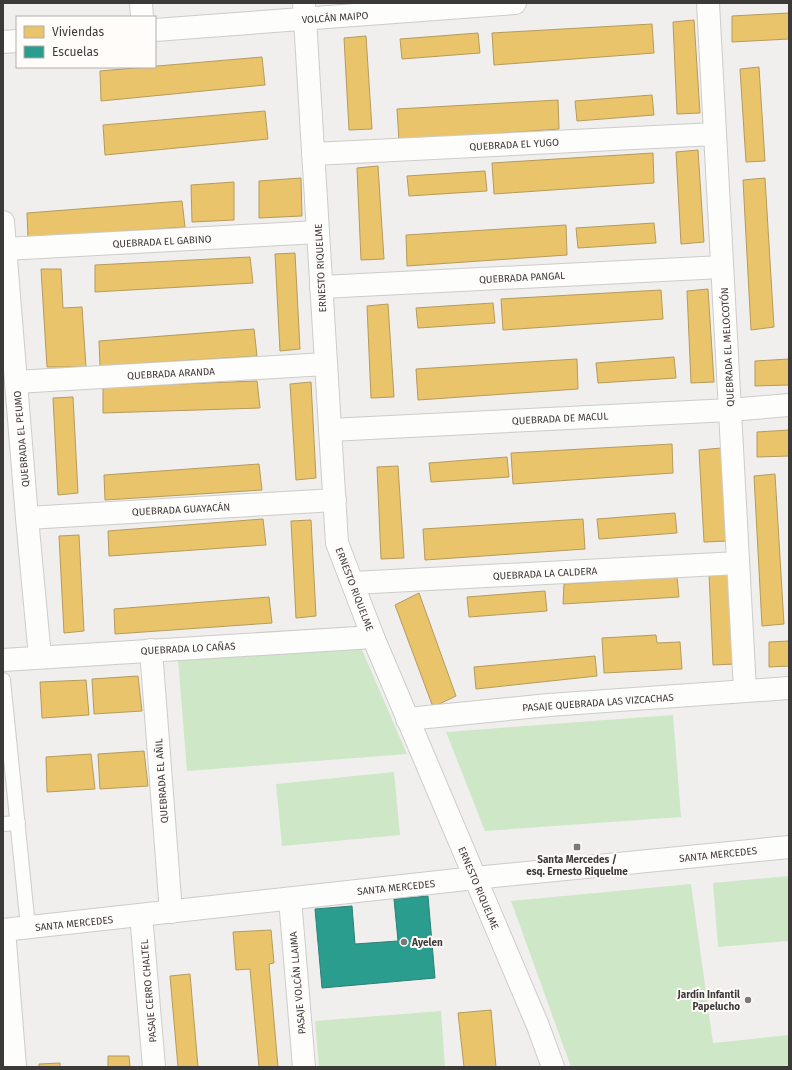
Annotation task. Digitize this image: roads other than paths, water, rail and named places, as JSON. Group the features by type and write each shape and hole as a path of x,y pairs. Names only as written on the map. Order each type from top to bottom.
{"street":[{"path":"141,3 142,16"},
{"name":"VOLCÁN MAIPO","path":"156,30 305,11 515,3"},
{"name":"QUEBRADA EL MELOCOTÓN","path":"708,3 745,690"},
{"name":"ERNESTO RIQUELME","path":"305,11 337,542 373,636 538,1026 553,1067"},
{"path":"3,42 16,41"},
{"name":"QUEBRADA EL YUGO","path":"313,154 715,134"},
{"name":"QUEBRADA EL PEUMO","path":"3,222 40,657"},
{"name":"QUEBRADA EL GABINO","path":"5,249 318,232"},
{"name":"QUEBRADA PANGAL","path":"322,287 722,267"},
{"name":"QUEBRADA ARANDA","path":"16,382 326,364"},
{"name":"QUEBRADA DE MACUL","path":"330,430 730,410 789,405"},
{"name":"QUEBRADA GUAYACÁN","path":"27,518 335,500"},
{"name":"QUEBRADA LA CALDERA","path":"353,583 738,563"},
{"name":"QUEBRADA LO CAÑAS","path":"3,660 373,636"},
{"name":"QUEBRADA EL AÑIL","path":"151,650 171,912"},
{"name":"PASAJE QUEBRADA LAS VIZCACHAS","path":"407,718 550,705 789,688"},
{"name":"SANTA MERCEDES","path":"3,930 475,878 789,847"},
{"name":"PASAJE VOLCÁN LLAIMA","path":"290,899 304,1067"},
{"name":"PASAJE CERRO CHALTEL","path":"141,915 154,1067"},
{"path":"3,930 15,1067"}],"lane":[{"path":"3,680 28,927"},
{"path":"3,824 18,823"}],"place":[{"name":"Santa Mercedes / esq. Ernesto Riquelme","path":"577,847"},
{"name":"Ayelen","path":"404,942"},
{"name":"Jardín Infantil Papelucho","path":"748,1000"}]}
